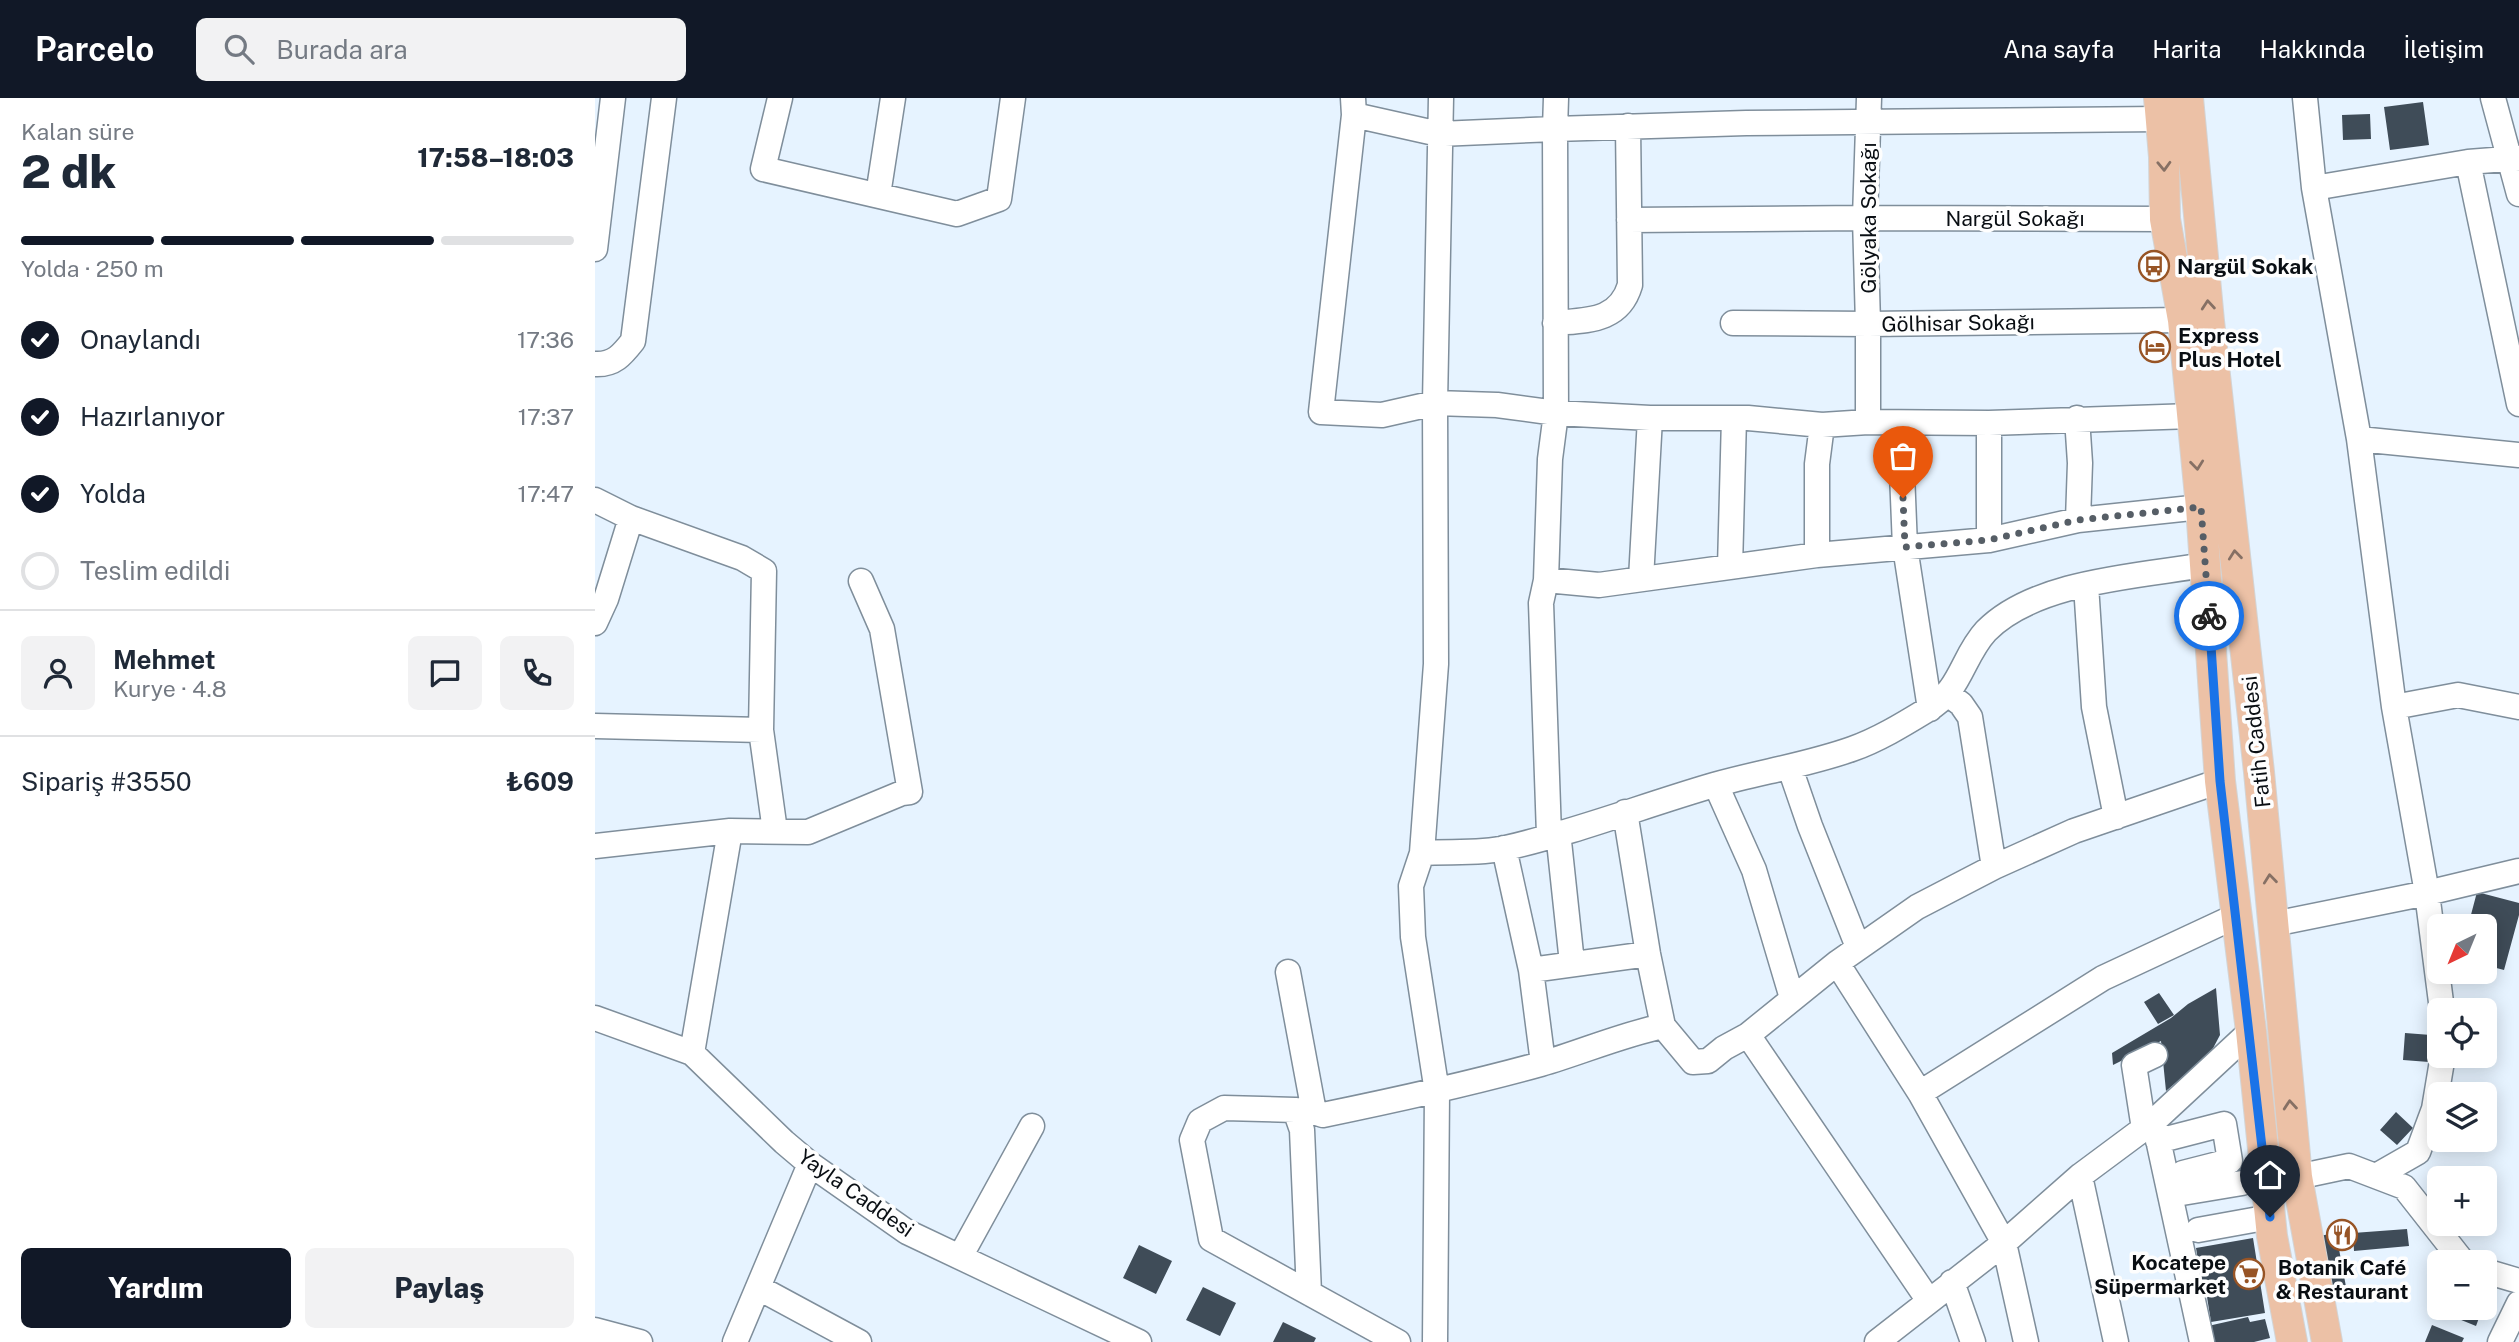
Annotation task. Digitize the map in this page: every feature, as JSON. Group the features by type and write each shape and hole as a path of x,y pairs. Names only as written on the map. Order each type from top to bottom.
{"main road":[{"name":"Fatih Caddesi","path":"2188,98 2209,321 2274,924 2297,1177 2327,1342"},
{"name":"Fatih Caddesi","path":"2159,108 2164,157 2165,219 2183,320 2201,507 2220,781 2251,1031 2270,1217 2291,1342"}],"street":[{"path":"595,249 613,98"},
{"path":"595,364 606,365 618,359 633,341 664,98"},
{"path":"780,98 763,169 957,214 999,199 1013,98"},
{"path":"878,195 893,98"},
{"path":"1435,1342 1437,1091 1413,937 1411,886 1422,853 1436,664 1436,403 1441,98"},
{"path":"1556,98 1556,413 1550,459 1546,580 1541,603 1554,834 1572,963"},
{"path":"2305,98 2314,188 2359,439 2394,707 2427,893 2440,998"},
{"path":"2493,98 2514,159 2519,194"},
{"path":"2159,108 1869,110 1627,126 1439,134 1353,106 1321,412 1382,415 1436,403 1497,405 1556,413 1650,418 1734,418 1822,425 2192,416"},
{"name":"Gölyaka Sokağı","path":"1868,422 1865,218 1869,110"},
{"path":"1555,323 1607,316 1622,304 1630,285 1627,126"},
{"path":"2314,188 2468,162 2514,159"},
{"path":"2468,162 2519,404"},
{"name":"Nargül Sokağı","path":"1629,220 2165,219"},
{"name":"Gölhisar Sokağı","path":"1733,323 2183,320"},
{"path":"1641,579 1650,418"},
{"path":"1730,567 1734,418"},
{"path":"2077,418 2080,463 2078,520"},
{"path":"1989,423 1989,540"},
{"path":"1900,424 1905,547 1939,702"},
{"path":"1817,555 1817,464 1822,425"},
{"path":"2359,439 2519,455"},
{"path":"595,500 631,517 742,558 764,571 761,730 775,831"},
{"path":"1546,580 1599,585 1817,555 1989,540 2078,520 2201,507"},
{"path":"595,623 601,598 631,517"},
{"path":"1422,853 1504,848 1716,785 1790,768 1855,748 1939,702 1979,640 1998,621 2036,598 2086,585 2205,565"},
{"path":"595,846 730,831 808,832 910,792 882,629 861,581"},
{"path":"2086,585 2094,707 2116,817"},
{"path":"2394,707 2458,695 2519,707"},
{"path":"1939,702 1961,704 1971,717 1994,867"},
{"path":"595,726 761,730"},
{"path":"1790,768 1810,826 1859,947"},
{"path":"1625,812 1648,954 1663,1026 1693,1062 1708,1060 1748,1035 1837,963 1917,907 1994,867 2074,831 2220,781"},
{"path":"1716,785 1754,870 1792,998"},
{"path":"692,1053 730,831"},
{"path":"1504,848 1531,970 1543,1063"},
{"path":"2274,924 2519,871"},
{"path":"1920,1093 2103,978 2236,916"},
{"path":"1531,970 1648,954"},
{"path":"1837,963 1920,1093 2004,1243 2026,1342"},
{"path":"1288,972 1305,1111 1302,1130 1308,1293"},
{"name":"Yayla Caddesi","path":"595,1018 692,1053 810,1164 907,1232 1139,1342"},
{"path":"1398,1342 1211,1239 1192,1140 1200,1121 1224,1108 1305,1111 1323,1115 1437,1091 1543,1063 1631,1033 1663,1026"},
{"path":"1877,1342 2004,1243 2080,1176 2152,1130 2251,1031"},
{"path":"1748,1035 1929,1301"},
{"path":"2155,1055 2134,1065 2170,1195 2202,1342"},
{"path":"2376,1176 2399,1166 2418,1153 2434,1110 2441,1068"},
{"path":"2152,1130 2224,1124 2228,1144 2181,1164"},
{"path":"960,1257 1031,1126"},
{"path":"736,1342 810,1164"},
{"path":"2297,1177 2349,1166 2404,1187 2454,1250"},
{"path":"2080,1176 2116,1342"},
{"path":"2170,1195 2242,1183"},
{"path":"2198,1230 2270,1217"},
{"path":"2497,1274 2519,1280"},
{"path":"1952,1282 1973,1342"},
{"path":"759,1287 859,1342"},
{"path":"2500,1342 2519,1303"},
{"path":"595,1330 640,1342"}],"building":[{"path":"2423,102 2429,145 2390,150 2384,107"},
{"path":"2370,114 2371,139 2343,140 2342,115"},
{"path":"2477,892 2519,903 2519,915 2504,970 2497,968 2497,914 2471,914"},
{"path":"2216,988 2220,1035 2210,1054 2166,1091 2161,1041 2113,1065 2112,1053"},
{"path":"2159,993 2174,1015 2158,1024 2144,1002"},
{"path":"2405,1033 2427,1035 2427,1062 2403,1060"},
{"path":"2396,1112 2413,1128 2397,1145 2380,1130"},
{"path":"2407,1229 2409,1246 2354,1251 2353,1233"},
{"path":"2336,1233 2347,1292 2329,1295 2319,1236"},
{"path":"2253,1238 2265,1313 2211,1322 2196,1248"},
{"path":"1139,1245 1172,1261 1156,1294 1123,1278"},
{"path":"1203,1287 1236,1303 1220,1336 1186,1320"},
{"path":"2248,1317 2250,1322 2265,1319 2270,1338 2254,1342 2211,1342 2208,1326"},
{"path":"2461,1320 2478,1320 2476,1326"},
{"path":"1283,1322 1316,1338 1314,1342 1273,1342"},
{"path":"2432,1325 2464,1338 2462,1342 2425,1342"}],"way so far":[{"path":"1903,498 1905,547 1989,540 2078,520 2201,507 2209,616"}],"place":[{"name":"Nargül Sokak","path":"2154,266"},
{"name":"Express Plus Hotel","path":"2155,347"},
{"name":"Botanik Café & Restaurant","path":"2342,1235"},
{"name":"Kocatepe Süpermarket","path":"2249,1274"}],"route":[{"path":"2209,616 2220,781 2251,1031 2270,1217"}]}
